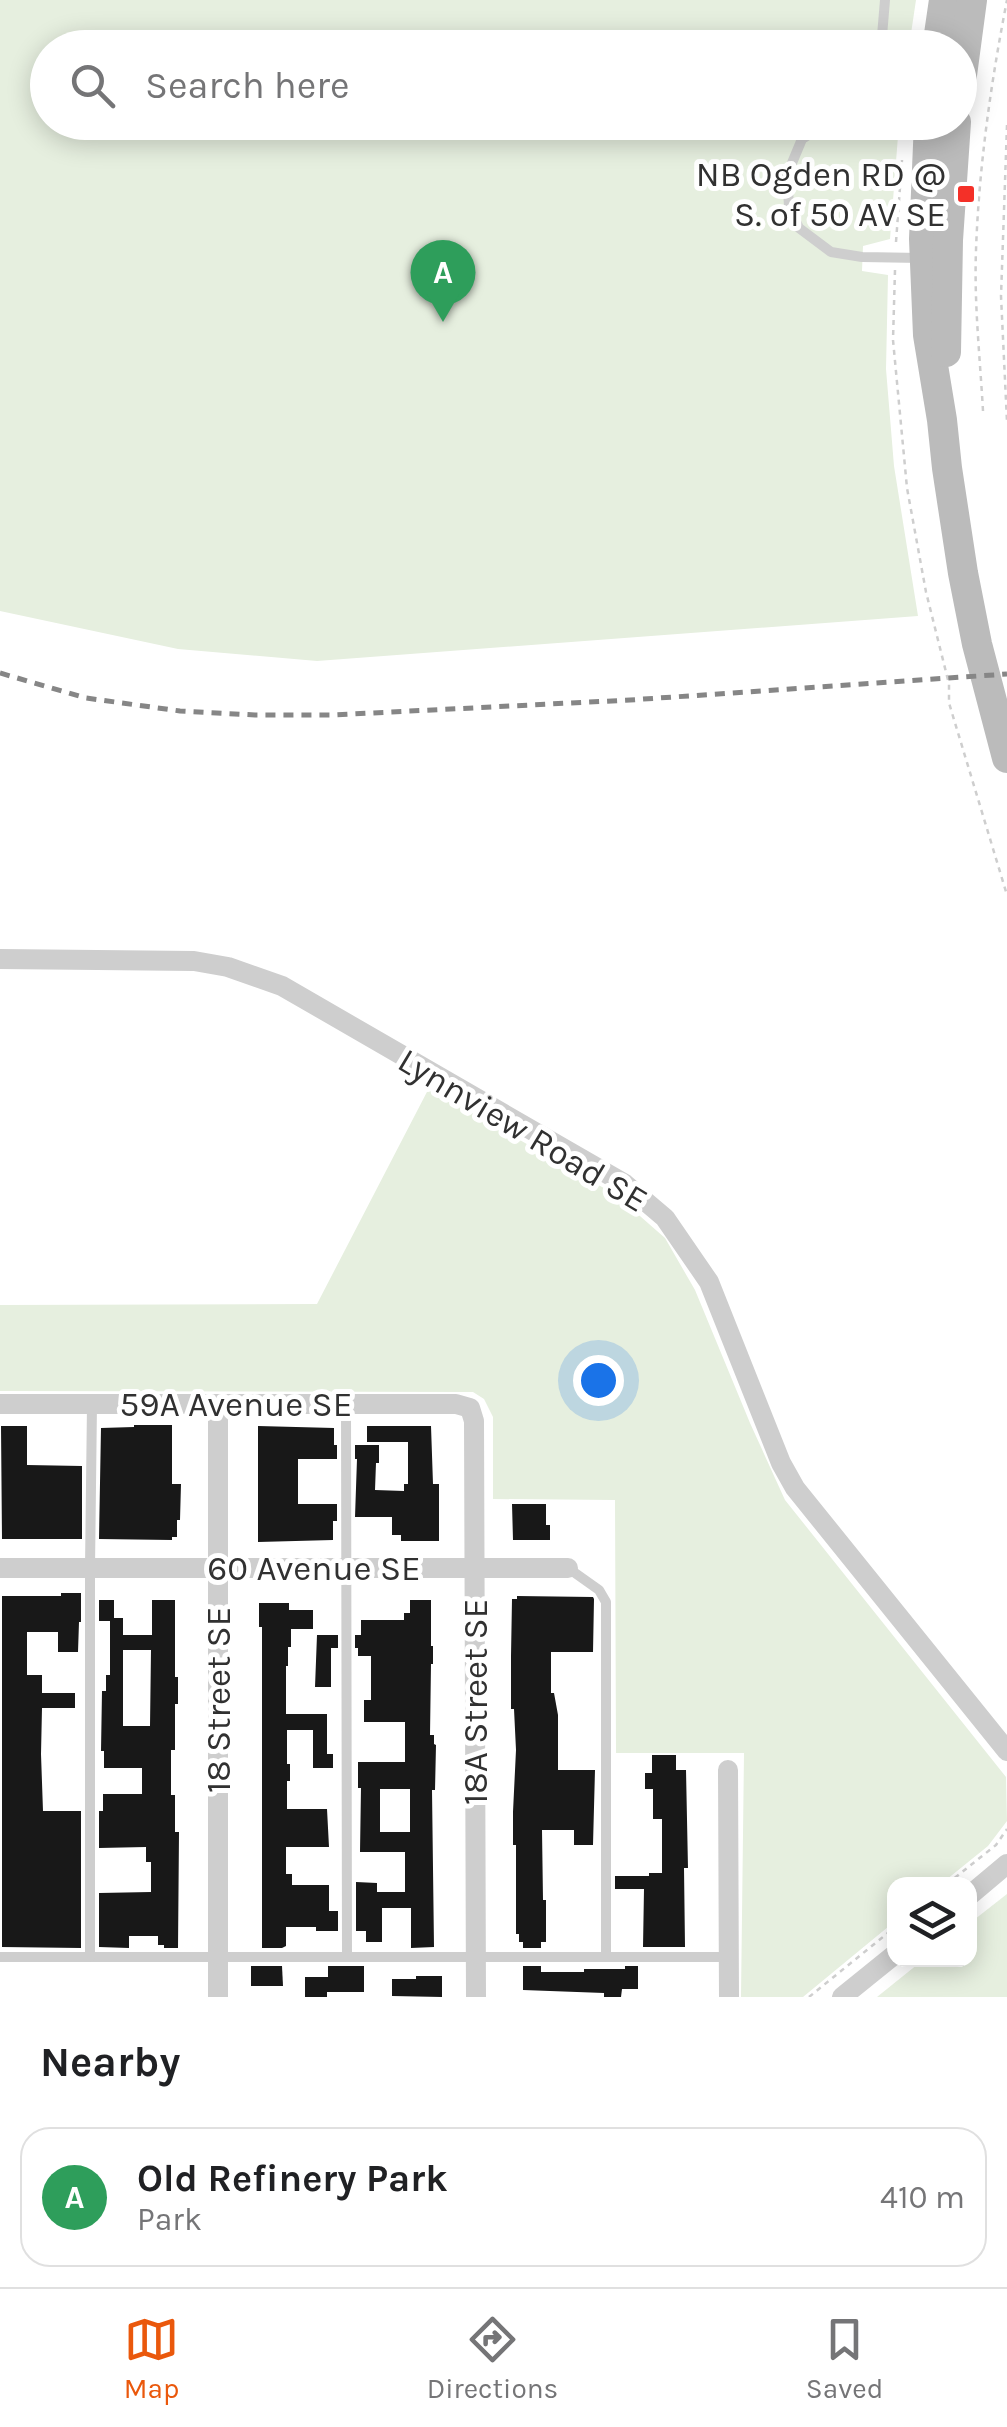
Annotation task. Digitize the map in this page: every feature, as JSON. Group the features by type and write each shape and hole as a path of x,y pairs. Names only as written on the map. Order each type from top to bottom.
{"street":[{"path":"940,30 944,0"},
{"path":"968,30 972,0"},
{"path":"928,140 922,258 947,336 942,420 947,468 966,590 1007,758"},
{"path":"922,258 952,140"},
{"name":"Lynnview Road SE","path":"0,960 168,960 247,973 282,986 625,1184 677,1233 708,1282 781,1464 795,1488 1007,1751"},
{"name":"59A Avenue SE","path":"0,1404 456,1404 470,1408"},
{"name":"18 Street SE","path":"218,1404 218,1997"},
{"name":"18A Street SE","path":"470,1408 474,1421 476,1997"},
{"name":"60 Avenue SE","path":"0,1568 568,1568"},
{"path":"728,1770 729,1997"},
{"path":"977,1888 1007,1864"},
{"path":"842,1997 861,1989 887,1962"}],"lane":[{"path":"882,30 884,0"},
{"path":"802,140 787,175 788,206 799,228 831,252 922,258"},
{"path":"90,1957 92,1404"},
{"path":"346,1404 347,1956"},
{"path":"568,1568 598,1590 606,1602 606,1957"},
{"path":"0,1957 729,1957"}],"path":[{"path":"983,410 976,252 990,95 1007,0"},
{"path":"1007,125 1002,296 1007,422"},
{"path":"902,153 922,258 893,340 907,488 949,703 1007,894"},
{"path":"956,1877 996,1844 1007,1829"},
{"path":"810,1997 887,1934"}],"green space":[{"path":"0,0 916,0 912,30 30,30 30,140 898,140 890,239 863,246 862,271 888,275 886,369 894,466 918,616 317,661 178,649 0,611"},
{"path":"429,1088 616,1195 665,1238 695,1290 785,1500 1006,1777 1007,1821 988,1846 950,1877 887,1877 887,1928 803,1997 741,1997 744,1753 616,1753 615,1500 493,1499 493,1417 484,1399 473,1392 0,1391 0,1305 317,1304"},
{"path":"1007,1894 1007,1997 877,1997 914,1967 977,1967 977,1918"}],"building":[{"path":"172,1425 172,1484 181,1484 180,1520 177,1537 172,1540 99,1539 101,1428"},
{"path":"1,1426 27,1426 27,1465 82,1466 82,1539 2,1539"},
{"path":"258,1426 334,1428 337,1459 298,1459 298,1504 337,1504 333,1540 258,1542"},
{"path":"367,1426 431,1426 433,1484 439,1484 439,1541 401,1541 401,1535 392,1535 392,1517 355,1517 355,1445 379,1445 375,1490 404,1491 404,1484 408,1484 408,1442 367,1442"},
{"path":"512,1504 546,1504 550,1540 513,1540"},
{"path":"81,1593 78,1652 58,1652 58,1632 27,1632 27,1675 42,1675 42,1693 75,1693 75,1708 42,1708 41,1754 43,1811 81,1811 81,1948 2,1947 2,1596"},
{"path":"512,1599 594,1599 593,1652 551,1652 551,1693 558,1715 558,1770 595,1770 593,1845 574,1845 574,1830 542,1830 546,1942 541,1942 541,1948 523,1948 516,1934 516,1750 511,1656"},
{"path":"99,1600 114,1600 114,1618 123,1618 123,1635 152,1635 152,1600 175,1600 178,1704 175,1750 171,1750 171,1795 175,1795 175,1832 179,1832 178,1948 158,1945 158,1936 129,1936 129,1948 99,1947 99,1893 151,1892 151,1862 146,1862 146,1847 99,1848 103,1794 142,1794 142,1768 104,1768 102,1691 106,1691 106,1675 110,1675 110,1621 99,1621","holes":["123,1650 151,1650 150,1726 123,1726"]},
{"path":"410,1600 431,1600 430,1735 434,1735 436,1745 432,1790 434,1947 411,1948 411,1908 382,1908 382,1942 366,1942 366,1931 356,1931 356,1882 377,1883 377,1892 405,1892 405,1852 360,1852 358,1762 405,1762 405,1722 364,1722 364,1700 371,1700 371,1656 358,1656 355,1648 355,1635 361,1635 361,1620 404,1620 404,1613 410,1613","holes":["380,1789 410,1789 410,1832 380,1832"]},
{"path":"259,1603 289,1603 289,1610 313,1610 313,1629 291,1629 286,1714 327,1714 327,1754 333,1754 333,1768 313,1768 313,1730 287,1730 287,1809 327,1809 329,1847 286,1847 286,1874 292,1874 292,1885 329,1885 329,1911 338,1911 338,1931 286,1927 286,1946 282,1948 262,1948"},
{"path":"317,1635 338,1635 338,1648 331,1648 331,1687 315,1687"},
{"path":"652,1755 676,1755 676,1770 686,1770 685,1947 643,1947 644,1889 615,1889 615,1876 662,1873 662,1819 653,1819 653,1789 645,1789 645,1773 652,1773"},
{"path":"251,1966 282,1966 283,1986 251,1986"},
{"path":"328,1966 364,1966 364,1992 327,1992 327,1997 305,1997 305,1977 328,1977"},
{"path":"523,1966 541,1966 541,1972 584,1972 638,1966 638,1989 622,1989 621,1997 523,1990"},
{"path":"442,1976 442,1997 392,1996 392,1979"}],"railway":[{"path":"0,673 86,698 180,711 255,715 332,715 630,700 1007,674"}],"place":[{"name":"NB Ogden RD @ S. of 50 AV SE","path":"966,194"},
{"name":"Old Refinery Park","path":"443,322"}]}
